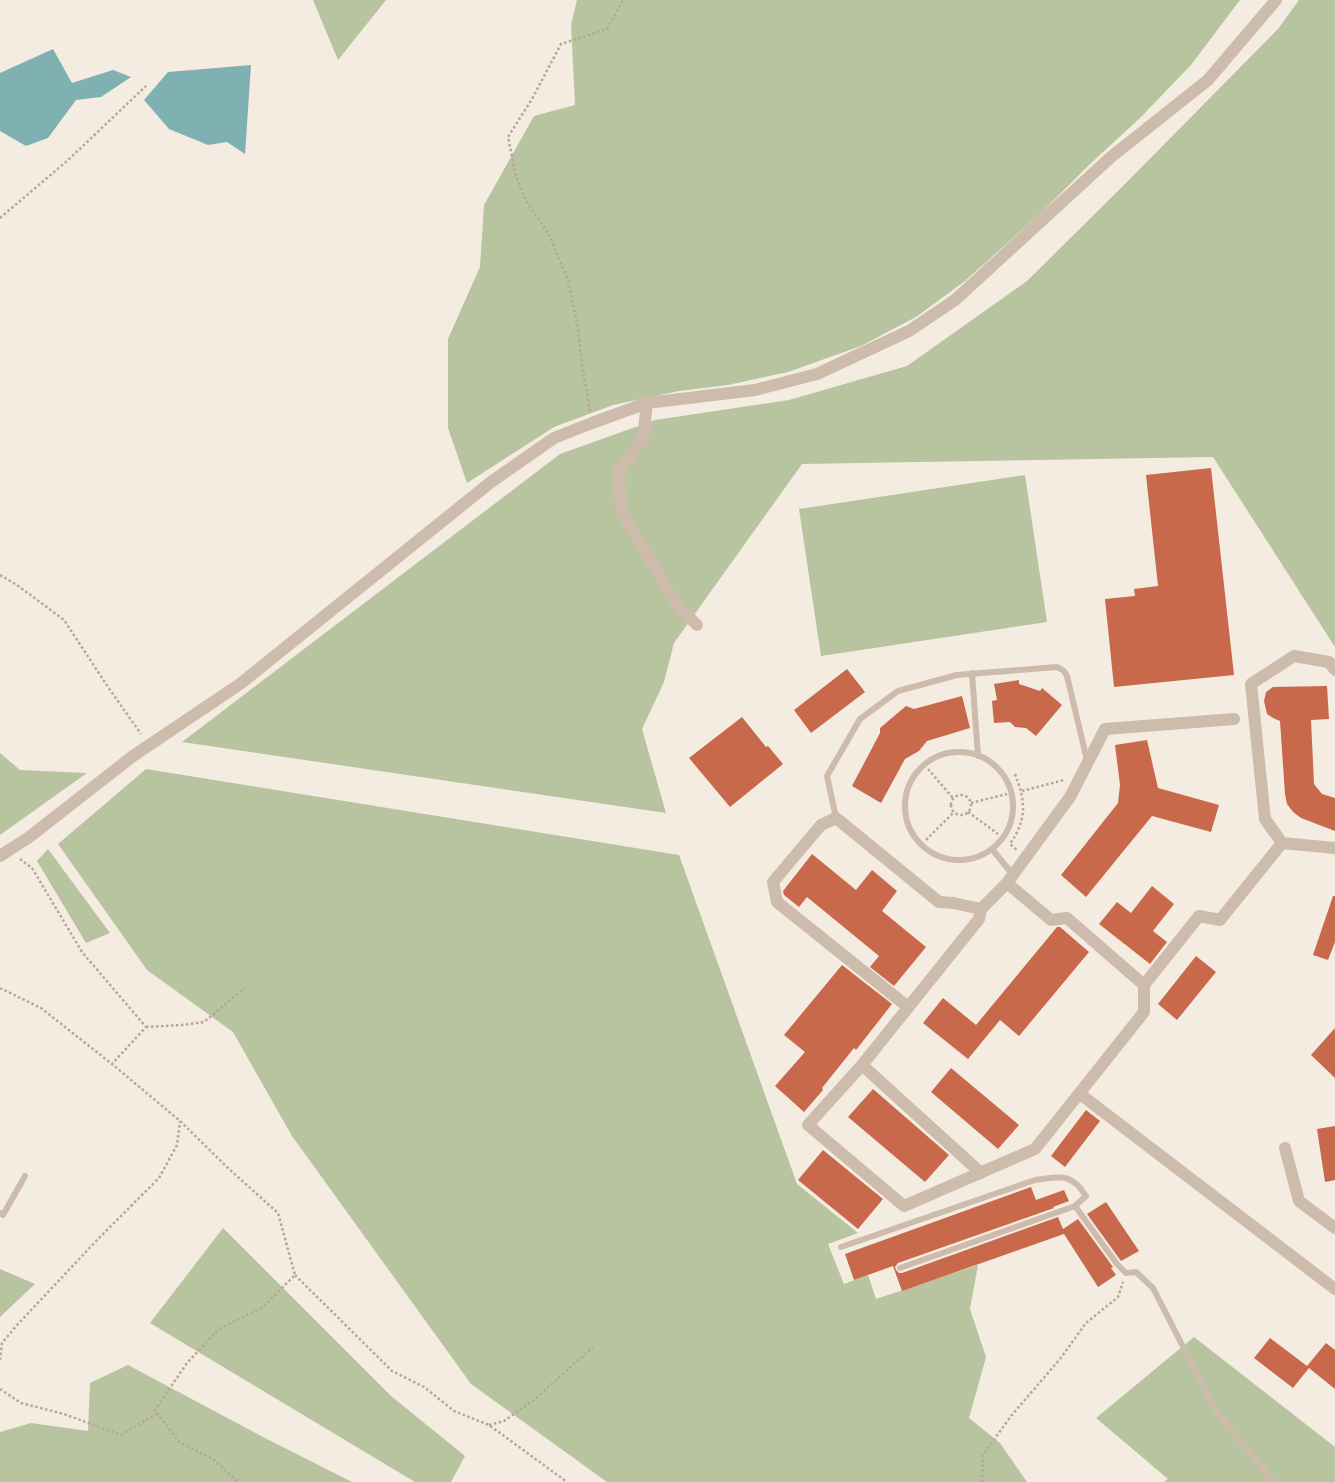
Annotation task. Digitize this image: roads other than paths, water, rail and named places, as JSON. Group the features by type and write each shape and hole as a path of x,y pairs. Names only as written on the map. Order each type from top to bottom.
{"street":[{"path":"4,854 28,838 133,756 240,684 491,482 554,438 646,403 755,390 816,374 909,332 955,300 1111,157 1208,80 1276,0"},
{"path":"646,403 642,439 619,470 621,511 677,605 697,625"},
{"path":"1335,670 1329,662 1294,656 1251,684 1265,819 1282,843 1335,848"},
{"path":"1234,718 1105,729 1070,797 1010,879 981,908 979,919 862,1065 808,1125 904,1206 1035,1149 1144,1012 1144,985 1199,916 1220,920 1282,843"},
{"path":"908,1007 777,902 773,882 821,825 836,818 939,902 981,908"},
{"path":"1010,879 1051,920 1067,918 1144,985"},
{"path":"862,1065 981,1173"},
{"path":"1080,1094 1335,1289"},
{"path":"1285,1148 1299,1201 1335,1228"}],"lane":[{"path":"836,818 827,776 860,720 898,691 957,675 1057,667 1064,671 1067,676 1088,763"},
{"path":"972,674 978,756"},
{"path":"949,752 966,752 978,756 983,757 996,766 1006,778 1012,792 1013,809 1010,824 1002,838 992,849 976,857 959,860 941,857 926,849 914,836 906,819 905,802 909,784 918,770 932,758 949,752"},
{"path":"992,849 1010,879"},
{"path":"0,1213 3,1215 25,1176"},
{"path":"841,1247 1034,1180 1062,1177 1079,1184 1086,1196 1075,1206 900,1268"},
{"path":"1075,1206 1117,1264 1126,1273 1136,1272 1153,1288 1216,1411 1274,1482"}],"water":[{"path":"53,49 72,83 113,70 131,77 101,97 76,100 48,138 26,146 0,131 0,73"},
{"path":"251,65 245,154 227,142 208,145 169,129 144,100 168,72"}]}
